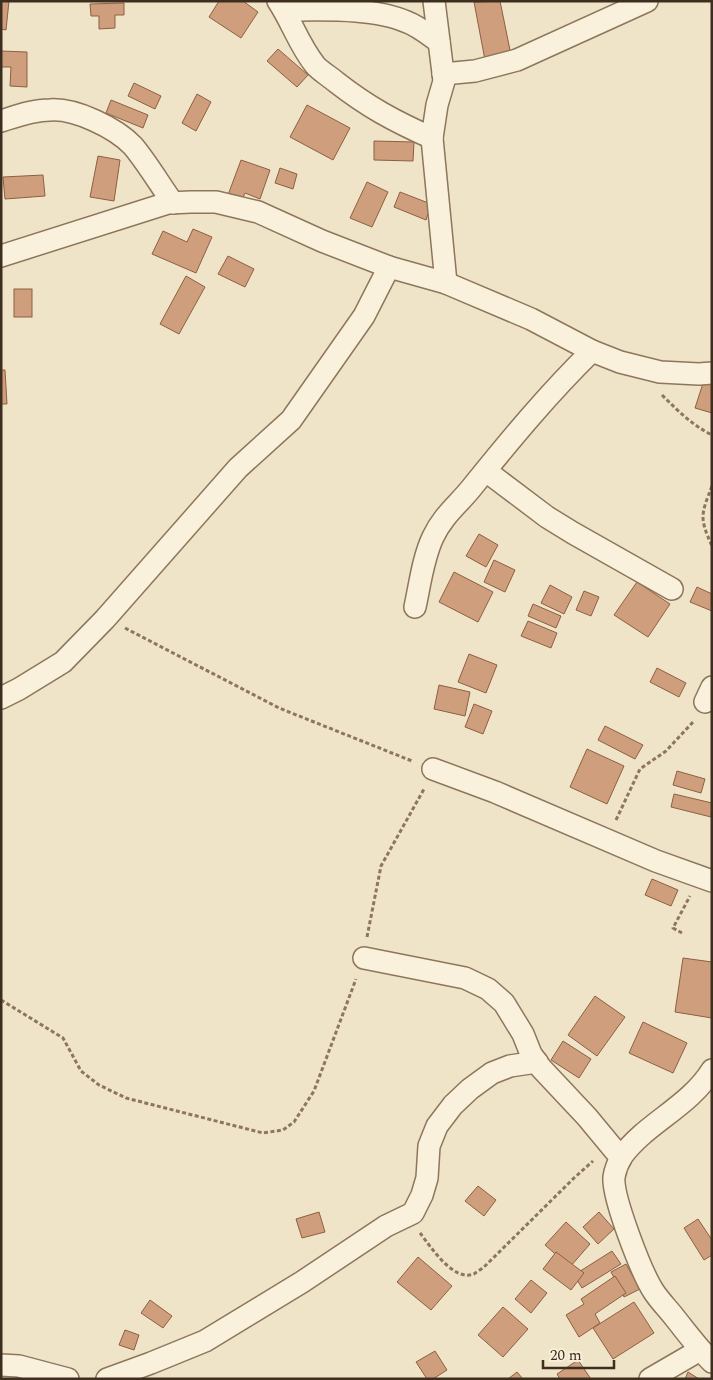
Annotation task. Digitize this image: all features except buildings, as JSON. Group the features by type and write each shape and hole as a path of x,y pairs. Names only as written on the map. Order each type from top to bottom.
{"street":[{"path":"434,1 444,81 432,138 446,283"},
{"path":"443,74 475,71 517,60 646,1"},
{"path":"281,6 374,13 406,22 439,42"},
{"path":"281,6 300,42 316,66 376,112 432,138"},
{"path":"1,121 28,112 52,109 79,114 112,129 132,146 173,203"},
{"path":"1,256 168,203 216,202 258,212 322,241 390,267 446,283 531,319 592,351 620,362 660,372 712,373"},
{"path":"1,698 19,690 63,662 105,619 238,468 291,420 364,316 390,267"},
{"path":"415,607 423,569 433,537 446,514 486,471 510,440 592,351"},
{"path":"486,471 547,517 672,589"},
{"path":"431,775 495,792 656,861 706,880"},
{"path":"364,958 465,978 488,989 504,1003 524,1034 531,1054 537,1062 616,1152 614,1177 616,1198 639,1260 654,1292 706,1356 650,1379"},
{"path":"107,1379 205,1341 302,1282 386,1226 413,1213 422,1195 427,1178 429,1146 437,1126 453,1105 492,1073 510,1066 537,1062"},
{"path":"616,1152 633,1144 709,1079"},
{"path":"1,1365 19,1366 68,1379"}],"path":[{"path":"660,392 678,412 696,427 712,435"},
{"path":"712,486 702,513 704,527 712,546"},
{"path":"1,1000 63,1038 81,1071 98,1085 126,1098 263,1133 283,1130 294,1122 314,1091 364,958 381,866 431,775 279,708 130,630 105,619"},
{"path":"608,839 619,811 640,770 666,751 690,726 708,694"},
{"path":"682,933 673,928 684,906 706,880"},
{"path":"406,1216 447,1265 459,1274 473,1274 484,1267 574,1178 616,1152"}]}
